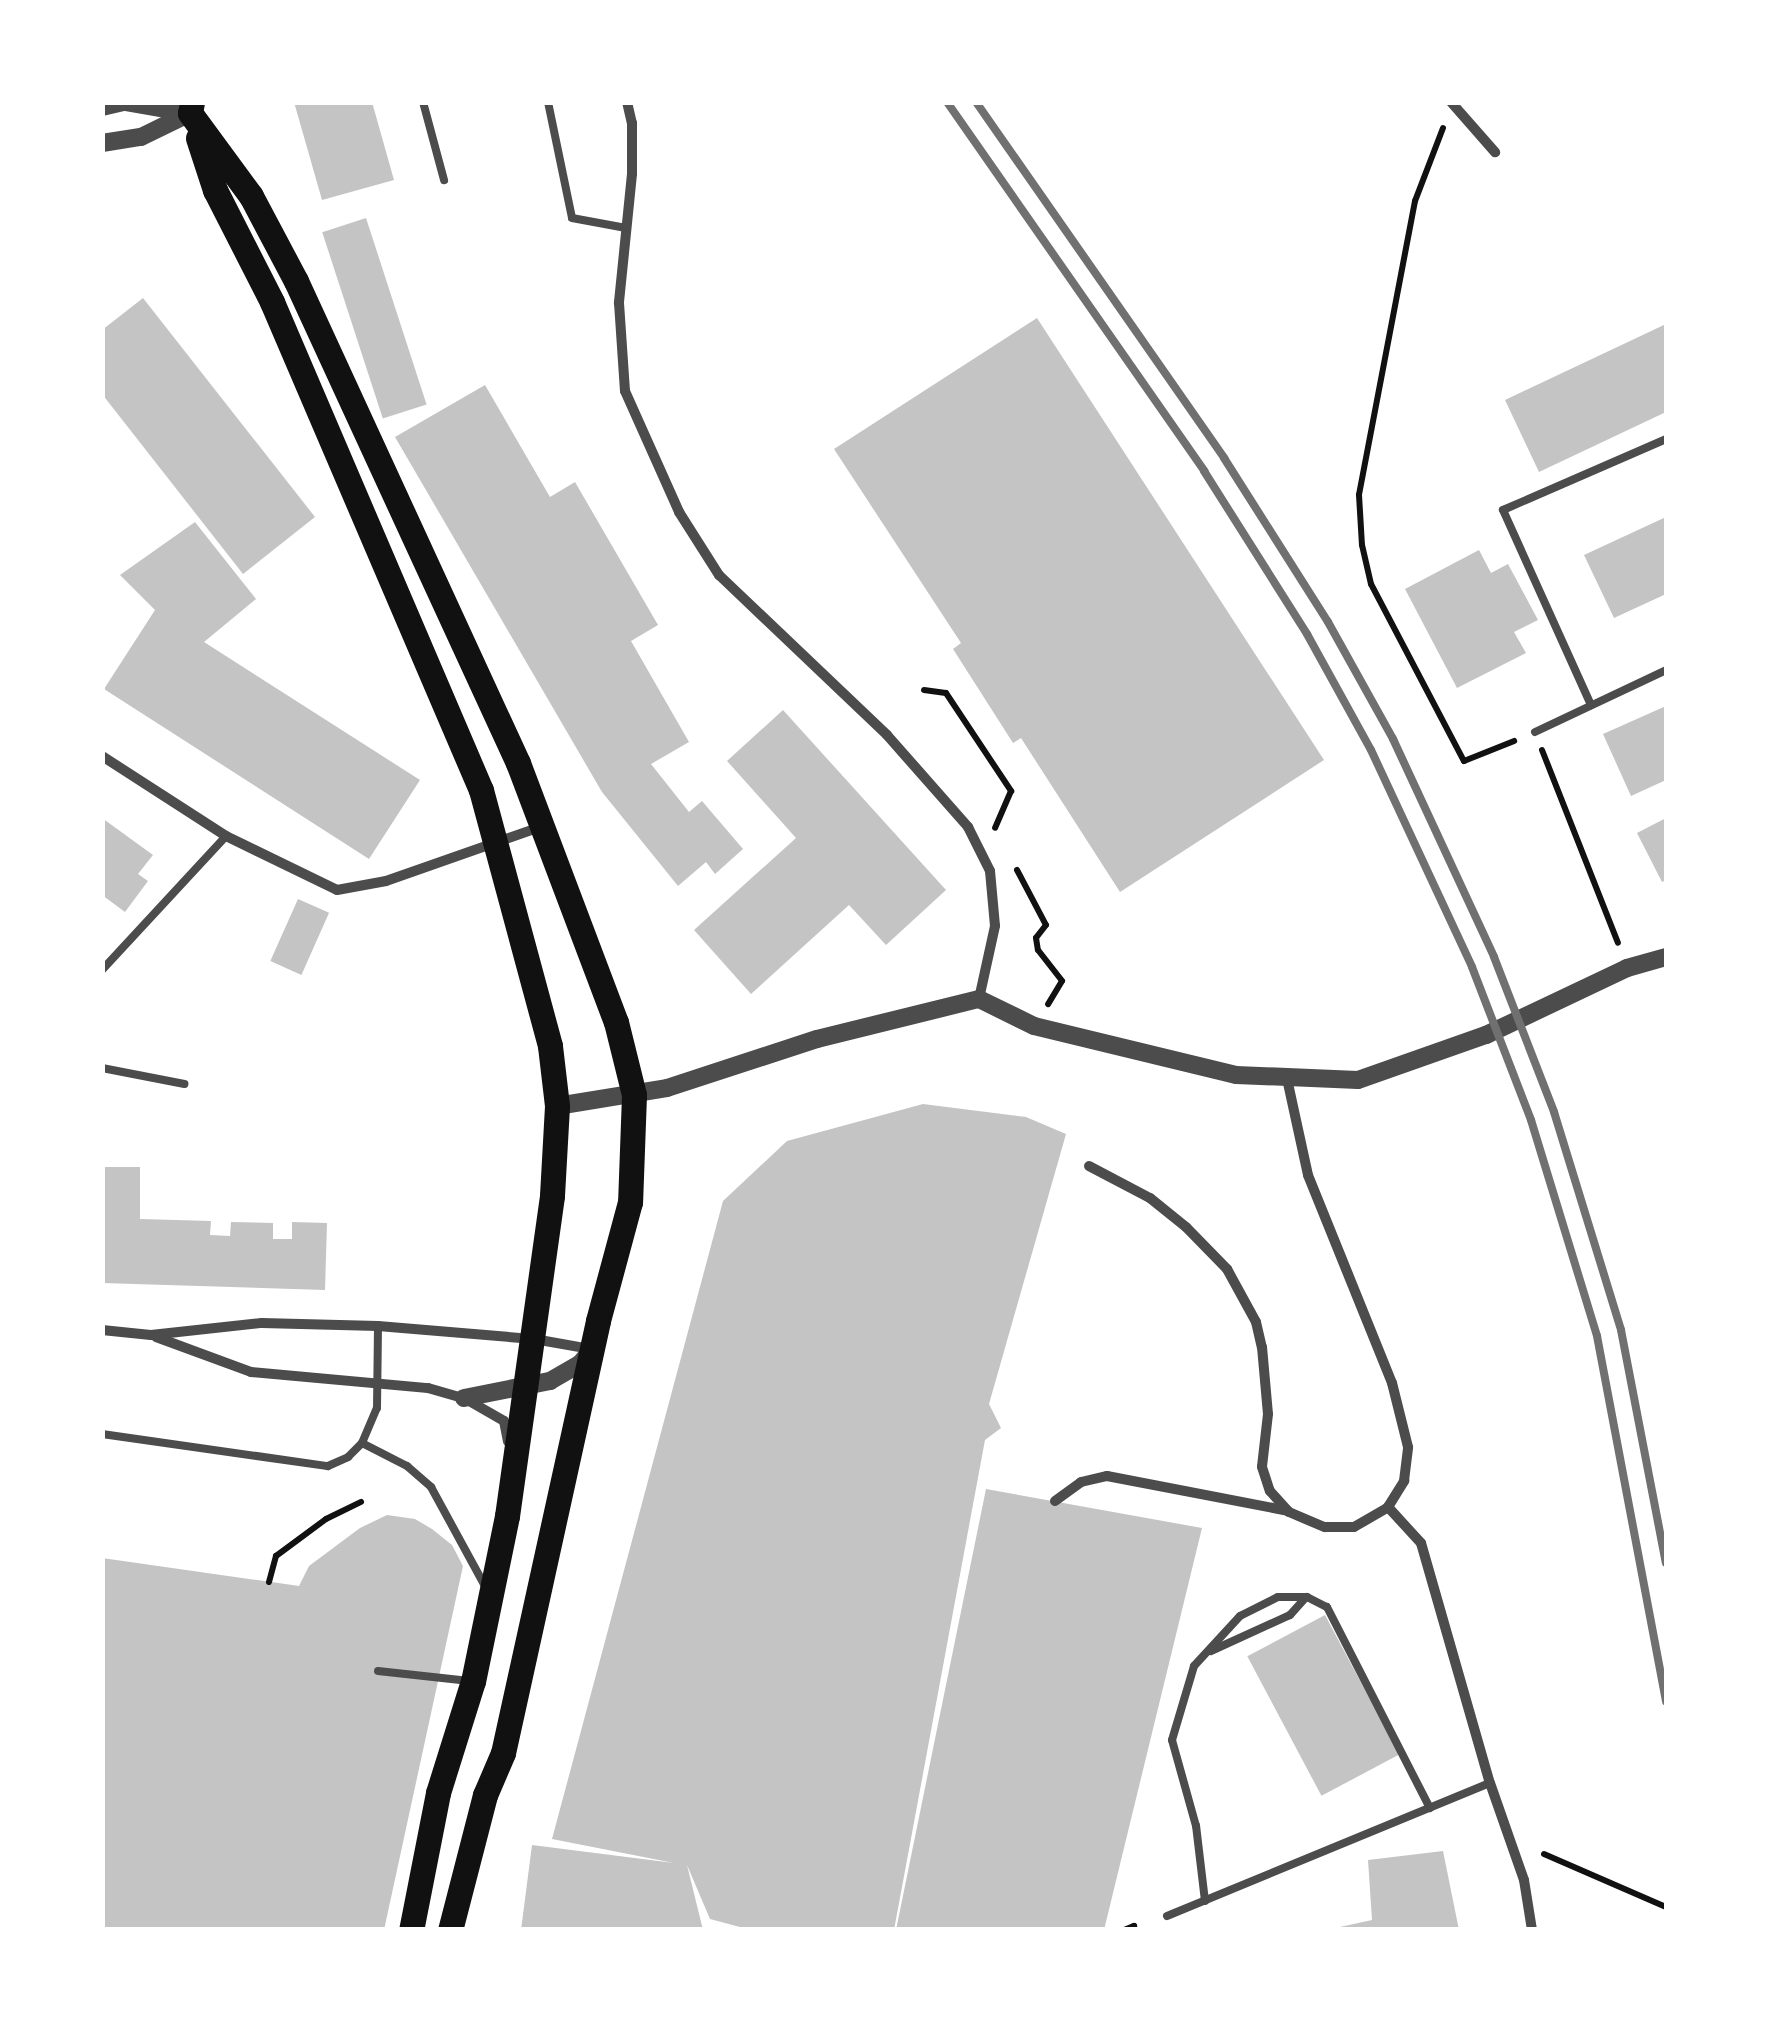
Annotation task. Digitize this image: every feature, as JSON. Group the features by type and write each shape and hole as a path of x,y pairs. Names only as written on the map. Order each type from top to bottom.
{"main road":[{"path":"189,106 250,196 296,281 518,763 616,1022 634,1094 630,1202 592,1349 502,1753 485,1795 450,1930"},
{"path":"189,106 215,190 272,302 481,790 550,1046 557,1106 552,1196 528,1384 473,1681 438,1793 412,1930"}],"street":[{"path":"102,107 124,102 189,106"},
{"path":"627,102 632,124 632,174 620,350 625,391 679,512 718,576 887,734 968,827 990,871 995,926 979,1000"},
{"path":"1452,103 1495,152"},
{"path":"102,143 140,137 189,106"},
{"path":"102,756 226,836 337,890 386,881 541,827"},
{"path":"557,1106 680,1084 816,1039 979,1000 1034,1026 1236,1075 1358,1080 1486,1035 1627,968 1666,957"},
{"path":"1055,1501 1081,1482 1107,1476 1289,1512 1325,1527 1354,1528 1388,1507 1404,1482 1408,1447 1392,1383 1308,1175 1287,1080"},
{"path":"1089,1166 1121,1180 1186,1227 1226,1269 1242,1294 1262,1348 1268,1414 1262,1467 1270,1491 1289,1512"},
{"path":"102,1330 151,1335 262,1322 378,1326 534,1339 592,1349 580,1364 550,1381 464,1398"},
{"path":"151,1335 251,1372 428,1388 464,1398 504,1421 514,1467"},
{"path":"1388,1507 1421,1543 1490,1783 1524,1880 1532,1930"}],"lane":[{"path":"423,102 444,180"},
{"path":"548,102 572,218 626,228"},
{"path":"1591,705 1504,510 1666,440"},
{"path":"1535,732 1666,670"},
{"path":"102,970 226,836"},
{"path":"102,1068 184,1084"},
{"path":"102,1434 328,1466 348,1457 362,1442 377,1408 378,1326"},
{"path":"362,1442 407,1466 430,1487 490,1594"},
{"path":"1205,1901 1196,1826 1172,1740 1194,1666 1240,1616 1278,1597 1307,1597 1328,1606 1430,1808"},
{"path":"1206,1652 1290,1615 1307,1597"},
{"path":"378,1671 473,1681"},
{"path":"1166,1916 1490,1783"}],"path":[{"path":"1452,103 1415,201 1359,494 1362,545 1371,584 1464,761 1535,732 1627,968"},
{"path":"924,690 946,694 1011,791 994,828 1003,844"},
{"path":"1012,860 1046,924 1036,938 1038,950 1062,981 1034,1026"},
{"path":"269,1582 276,1556 326,1519 361,1502"},
{"path":"1544,1854 1666,1907"},
{"path":"1124,1930 1134,1926 1133,1930"}],"building":[{"path":"294,102 372,102 394,180 322,200"},
{"path":"366,218 427,404 383,419 322,232"},
{"path":"143,298 315,517 243,574 102,394 102,330"},
{"path":"1037,318 1324,760 1120,892 1021,738 1013,743 953,649 961,643 834,449"},
{"path":"1666,324 1666,412 1539,472 1505,400"},
{"path":"485,385 550,497 575,482 658,625 631,641 689,742 651,764 689,812 702,801 743,849 715,874 706,862 678,886 602,792 395,437"},
{"path":"1666,517 1666,594 1614,618 1584,555"},
{"path":"195,522 256,599 204,642 420,780 369,859 104,689 155,610 120,575"},
{"path":"1479,550 1491,573 1508,564 1538,620 1514,632 1526,653 1457,688 1405,589"},
{"path":"1666,706 1666,780 1631,796 1603,734"},
{"path":"783,710 946,890 886,945 849,905 751,994 694,930 796,838 727,761"},
{"path":"102,818 153,855 138,874 148,881 125,912 102,895"},
{"path":"1666,818 1666,880 1662,882 1637,833"},
{"path":"298,899 329,913 301,975 270,961"},
{"path":"923,1104 1026,1117 1066,1134 989,1404 1001,1428 985,1440 894,1930 751,1930 710,1919 687,1865 703,1930 521,1930 532,1845 674,1863 552,1839 723,1201 787,1141"},
{"path":"102,1167 140,1167 140,1219 211,1221 210,1235 230,1236 231,1222 273,1223 273,1239 292,1239 292,1222 327,1223 325,1290 102,1283"},
{"path":"986,1489 1202,1528 1104,1930 896,1930"},
{"path":"387,1515 415,1519 432,1529 452,1545 463,1566 384,1930 102,1930 102,1558 299,1586 309,1566 360,1528"},
{"path":"1325,1615 1399,1755 1321,1796 1247,1656"},
{"path":"1443,1851 1459,1930 1326,1930 1372,1920 1368,1860"}],"railway":[{"path":"947,102 1204,471 1307,634 1371,750 1472,967 1531,1120 1597,1336 1666,1702"},
{"path":"976,102 1224,458 1328,622 1393,739 1494,957 1554,1112 1621,1330 1666,1563"}]}
